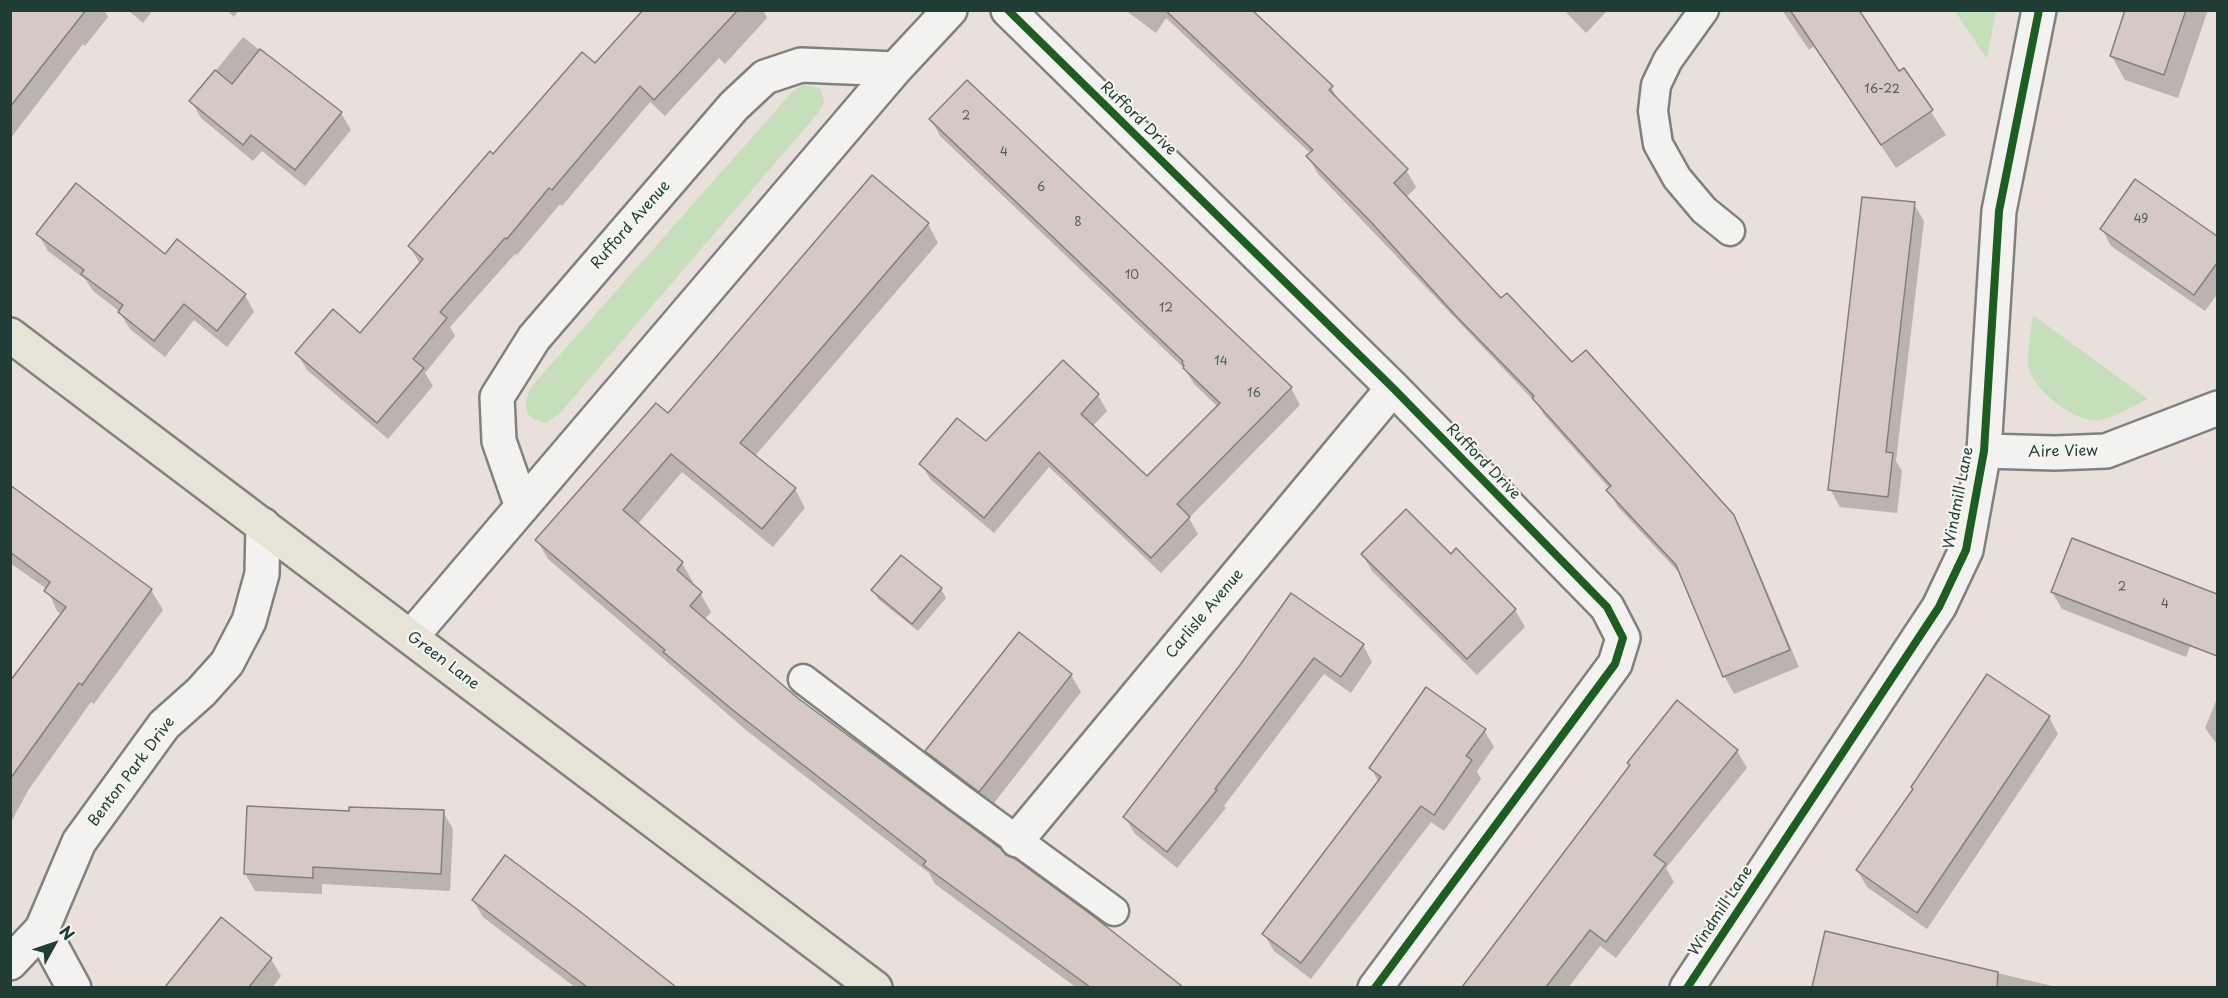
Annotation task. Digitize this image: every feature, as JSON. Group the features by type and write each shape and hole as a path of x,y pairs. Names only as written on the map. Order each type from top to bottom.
{"highway":[{"name":"Green Lane","path":"10,335 875,987"}],"street":[{"path":"411,636 895,69 950,10"},
{"name":"Rufford Drive","path":"1008,10 1393,388 1607,607 1623,638 1615,664 1375,987"},
{"name":"Windmill Lane","path":"1687,987 1939,607 1966,550 1984,451 1999,211 2039,10"},
{"name":"Rufford Avenue","path":"522,507 499,441 497,397 534,338 734,106 765,77 801,65 895,69"},
{"name":"Carlisle Avenue","path":"1017,840 1393,388"},
{"name":"Aire View","path":"1984,451 2055,453 2106,451 2214,416"},
{"name":"Benton Park Drive","path":"10,963 42,929 79,842 164,725 201,692 227,663 249,621 262,574 262,525"},
{"path":"42,929 74,987"}],"lane":[{"path":"1704,10 1668,60 1656,85 1653,111 1658,144 1677,178 1704,210 1730,231"},
{"path":"802,679 1114,910"}],"green space":[{"path":"1955,11 1996,11 1987,59"},
{"path":"803,85 820,88 824,102 818,113 561,412 547,423 529,415 526,410 526,400 532,386 793,91"},
{"path":"2033,315 2148,399 2101,420 2080,417 2057,403 2037,384 2028,365"}],"building":[{"path":"10,10 86,10 10,107"},
{"path":"643,10 738,10 654,100 640,86 552,190 549,188 507,239 505,238 440,312 447,318 413,359 424,368 377,423 295,353 333,309 360,333 423,259 408,246 490,151 493,154 582,52 595,63"},
{"path":"1165,10 1252,10 1333,86 1329,90 1408,169 1394,183 1501,298 1507,293 1572,362 1586,350 1734,515 1790,650 1723,677 1676,565 1606,490 1611,486 1532,398 1534,396 1306,156 1313,150"},
{"path":"1790,10 1859,10 1899,71 1904,68 1933,110 1881,145"},
{"path":"2125,10 2186,10 2164,75 2110,56"},
{"path":"260,49 342,112 295,170 251,135 243,145 189,101 215,70 232,84"},
{"path":"967,80 1292,387 1177,504 1190,517 1151,558 1039,452 984,518 919,464 957,418 986,441 1063,360 1099,394 1081,414 1147,476 1220,403 1183,368 1183,361 929,119"},
{"path":"872,175 929,223 740,443 796,488 762,529 671,454 623,510 683,562 677,570 702,592 690,606 799,699 1006,855 1014,858 1093,916 1183,987 1090,987 923,865 926,861 734,711 535,540 656,403 668,413"},
{"path":"2135,179 2217,236 2217,263 2194,295 2100,229"},
{"path":"76,183 165,254 177,239 246,294 217,331 184,304 154,341 118,312 123,305 81,274 84,270 36,234"},
{"path":"1862,197 1915,202 1886,452 1893,453 1888,497 1828,490"},
{"path":"10,485 152,589 82,685 79,683 10,779 10,681 66,607 44,591 50,582 10,552"},
{"path":"1406,509 1451,554 1456,548 1516,609 1467,659 1361,554"},
{"path":"2072,538 2217,594 2217,656 2051,592"},
{"path":"901,555 942,588 912,624 871,590"},
{"path":"1291,593 1364,644 1341,677 1314,658 1215,789 1217,790 1167,852 1123,817 1240,665"},
{"path":"1019,632 1072,674 979,792 925,751"},
{"path":"1987,674 2050,716 1917,913 1856,870 1913,789 1911,787"},
{"path":"1426,687 1486,729 1466,756 1472,760 1434,815 1421,806 1301,963 1262,934 1381,777 1369,768"},
{"path":"1677,700 1738,750 1654,855 1666,864 1606,942 1590,930 1546,987 1462,987 1630,765 1627,763"},
{"path":"247,806 349,811 349,807 444,810 441,874 313,867 313,878 244,874"},
{"path":"505,855 676,987 587,987 472,900"},
{"path":"221,917 272,958 249,987 165,987"},
{"path":"1825,931 1998,972 1997,987 1812,987"}],"cycle path":[{"path":"1008,10 1393,388 1607,607 1623,638 1615,664 1375,988"},
{"path":"1687,988 1939,607 1966,550 1984,451 1999,211 2039,10"}]}
